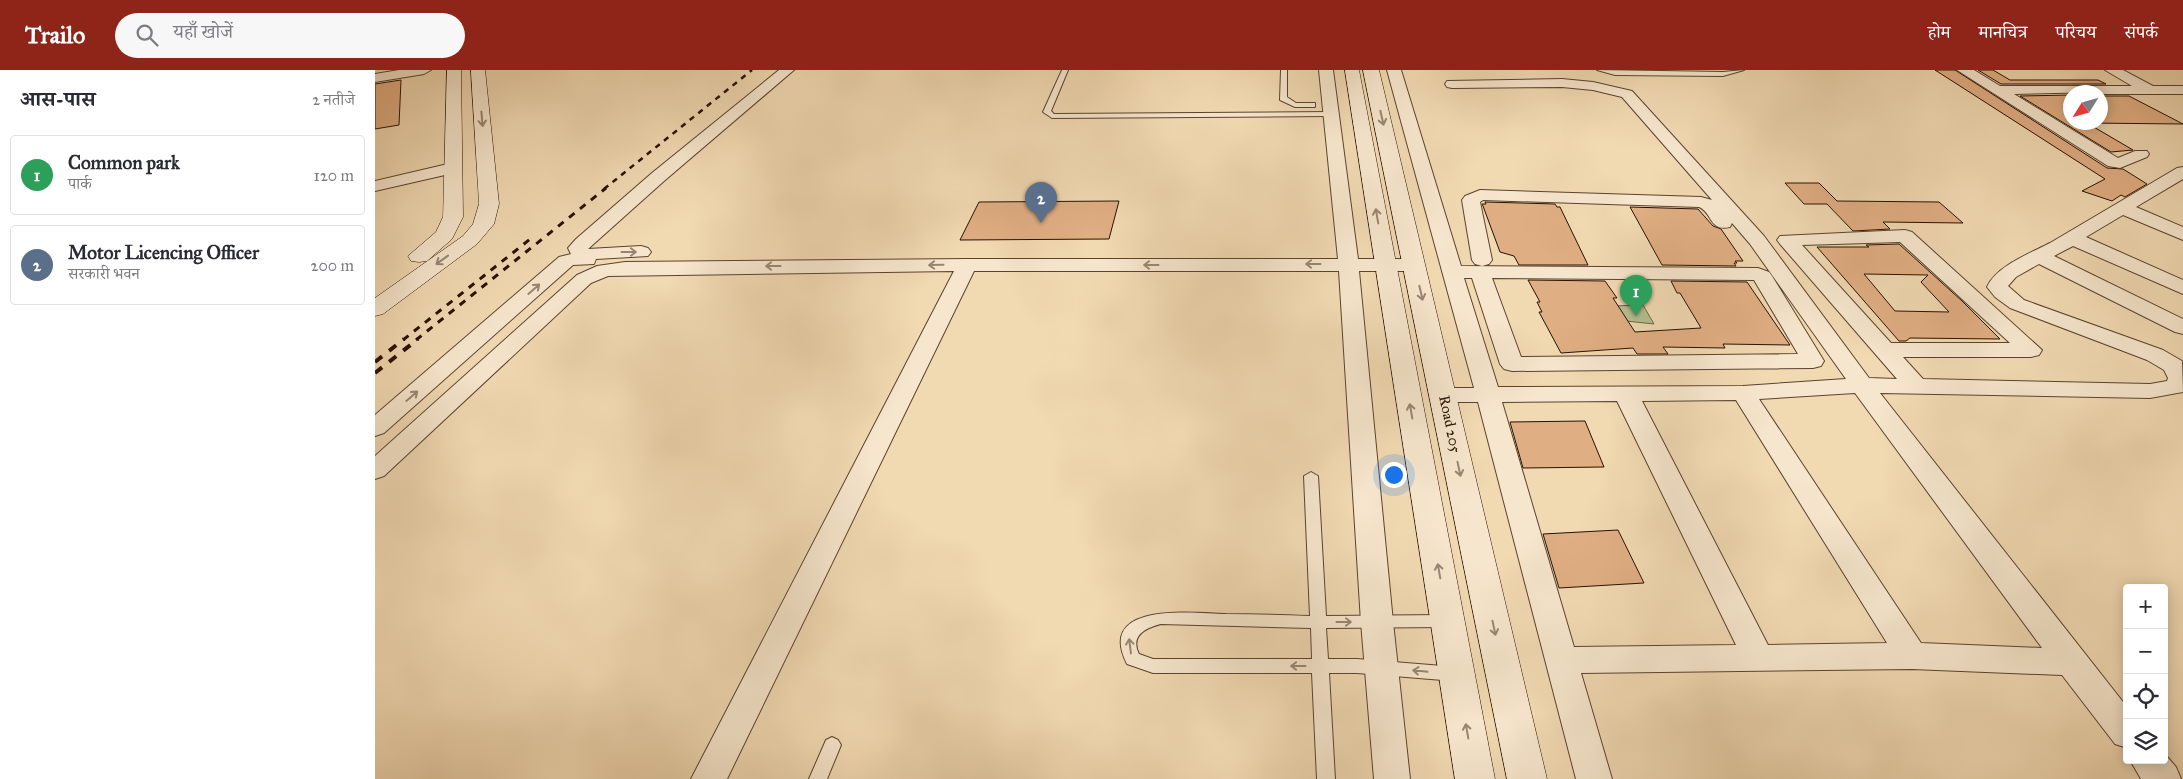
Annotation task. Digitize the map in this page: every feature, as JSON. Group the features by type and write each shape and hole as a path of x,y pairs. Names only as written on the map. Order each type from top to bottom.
{"main road":[{"path":"375,288 436,244 450,228 453,217 452,168 456,70"},
{"path":"375,309 470,240 483,226 488,217 489,204 478,70"},
{"path":"1352,70 1475,779"},
{"name":"Road 205","path":"1371,70 1527,779"}],"street":[{"path":"375,78 424,70"},
{"path":"604,270 581,255 578,248 599,228 787,70"},
{"path":"1326,70 1347,257 1392,779"},
{"path":"1394,70 1488,394 1594,779"},
{"path":"1963,70 2114,162 2120,163 2141,154"},
{"path":"2113,70 2151,90"},
{"path":"1452,84 1562,83 1593,86 1627,94 1757,240 1862,385 2123,728"},
{"path":"1997,90 2183,90"},
{"path":"375,186 452,168"},
{"path":"375,171 404,171"},
{"path":"1443,395 1743,393 1862,385 2150,391 2181,380 2159,357 2017,304 1997,287 1999,282 2009,272 2072,238 2183,173"},
{"path":"1450,265 1481,266 1758,274 1762,276 1813,361 1512,364 1481,266 1471,200 1480,196 1705,203 1709,205 1753,264 1746,268 1481,266"},
{"path":"2122,208 2183,234"},
{"path":"1885,350 2031,350 1905,236 1787,240 1917,387"},
{"path":"2072,238 2183,288"},
{"path":"375,428 559,266 581,255 618,252 1347,257"},
{"path":"375,470 584,279 604,270 625,268 967,265 1384,256 1413,257"},
{"path":"2037,256 2088,279 2183,327"},
{"path":"709,779 967,265"},
{"path":"1743,393 1912,656"},
{"path":"1626,394 1758,656"},
{"path":"1561,660 1758,656 1912,656 2071,662"},
{"path":"2151,764 2163,779"}],"lane":[{"path":"1065,70 1047,112 1052,116 1331,109"},
{"path":"1284,70 1283,98 1286,101 1295,105 1331,109"},
{"path":"1600,70 1615,73 1723,74 1741,70"},
{"path":"1311,476 1326,779"},
{"path":"1448,622 1319,622 1161,618 1137,626 1129,636 1128,651 1133,660 1153,666 1382,667 1457,674"},
{"path":"817,779 832,745"}],"green space":[{"path":"1643,305 1654,324 1626,321 1610,306"}],"building":[{"path":"1935,70 1955,70 2107,168 2123,169 2147,184 2125,197 2121,195 2112,201 2082,191 2105,179"},
{"path":"1978,70 1993,70 2010,80 2098,80 2106,84 2001,84"},
{"path":"401,80 399,125 375,129 375,84"},
{"path":"2063,95 2063,122 2020,96"},
{"path":"2108,96 2129,96 2183,124 2108,123"},
{"path":"2075,130 2099,130 2133,150 2111,152"},
{"path":"1785,183 1819,183 1837,201 1939,202 1963,223 1883,222 1890,229 1853,231 1827,204 1804,204"},
{"path":"1119,201 1109,239 960,240 979,202"},
{"path":"1485,202 1555,204 1557,207 1560,207 1588,265 1519,265 1514,256 1500,252 1482,204 1486,204"},
{"path":"1630,207 1698,209 1713,226 1721,229 1743,261 1735,261 1737,263 1734,263 1736,266 1662,265"},
{"path":"1899,244 1962,301 2000,339 1910,338 1906,341 1899,341 1817,247 1869,247 1866,245","holes":["1864,274 1928,275 1921,282 1949,312 1895,311"]},
{"path":"1528,280 1605,281 1617,298 1613,298 1635,332 1701,328 1671,281 1747,282 1790,345 1723,344 1725,348 1663,347 1668,354 1637,354 1633,348 1561,353 1539,312 1542,312 1537,302 1540,302"},
{"path":"1585,421 1604,467 1523,468 1510,422"},
{"path":"1618,530 1644,583 1559,588 1543,534"}],"railway":[{"path":"604,189 752,70"},
{"path":"416,340 606,188"},
{"path":"403,340 534,236"},
{"path":"375,362 404,339"},
{"path":"375,373 418,339"}],"place":[{"name":"Motor Licencing Officer","path":"1041,223"},
{"name":"Common park","path":"1636,316"}]}
